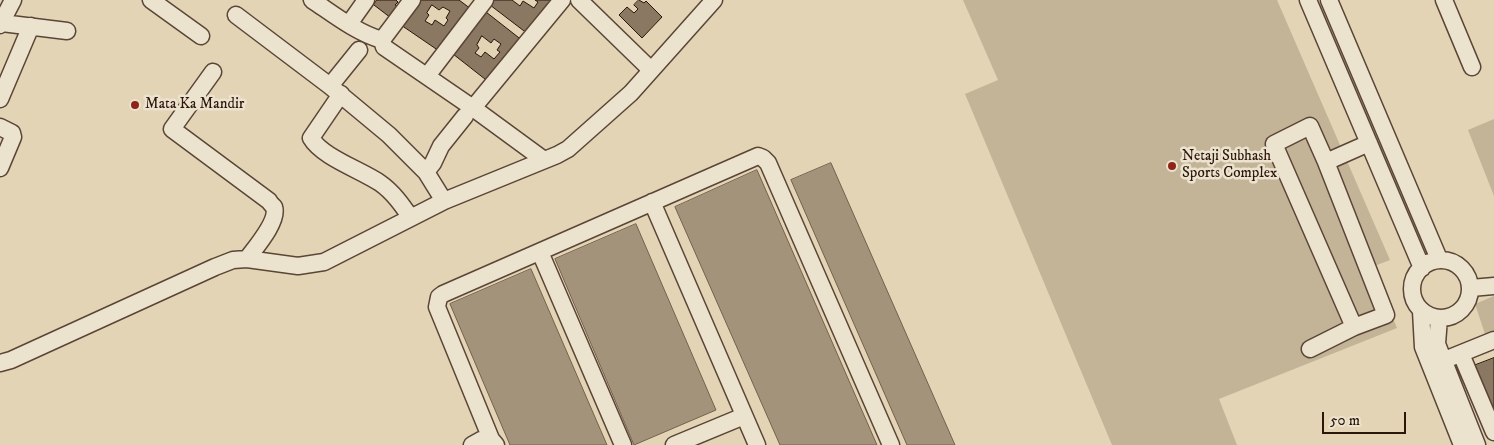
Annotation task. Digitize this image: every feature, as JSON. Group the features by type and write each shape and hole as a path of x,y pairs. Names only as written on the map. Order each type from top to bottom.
{"street":[{"path":"13,0 1,24 67,31"},
{"path":"151,0 201,36"},
{"path":"312,0 373,38 382,40"},
{"path":"349,24 366,0"},
{"path":"382,40 412,0"},
{"path":"428,76 484,0"},
{"path":"426,172 433,163 441,146 562,0"},
{"path":"579,0 652,70"},
{"path":"0,363 11,360 233,260 247,259 298,266 324,262 444,201 568,149 631,93 714,0"},
{"path":"1308,0 1422,268"},
{"path":"1329,0 1439,259"},
{"path":"1444,0 1472,66"},
{"path":"236,15 336,90 389,135 426,172 444,201"},
{"path":"0,99 30,26"},
{"path":"382,40 384,47 428,76 469,112 544,160"},
{"path":"359,50 311,138 324,151 380,183 396,196 411,218"},
{"path":"213,72 172,128 269,201 274,208 271,226 247,259"},
{"path":"1310,349 1354,327 1386,315 1310,126 1274,144 1354,327"},
{"path":"0,127 12,133 13,137 0,168"},
{"path":"1326,162 1369,143"},
{"path":"494,442 441,316 437,303 439,297 753,157 764,158 768,163 891,445"},
{"path":"652,202 757,445"},
{"path":"540,252 623,445"},
{"path":"1439,259 1451,261 1462,267 1468,276 1471,288 1470,298 1464,308 1455,316 1444,319 1432,318 1422,311 1415,302 1412,291 1413,280 1422,268 1428,262 1439,259"},
{"path":"1471,288 1494,286"},
{"path":"1422,311 1422,347 1462,445"},
{"path":"1439,318 1437,344 1477,445"},
{"path":"1444,361 1494,340"},
{"path":"1461,354 1494,432"},
{"path":"674,445 744,416"},
{"path":"472,445 482,440 494,442"}],"shaded area":[{"name":"Netaji Subhash Sports Complex","path":"963,0 1277,0 1390,260 1372,267 1397,328 1219,399 1237,445 1112,445 965,94 998,80"},
{"path":"1494,119 1494,196 1468,130"},
{"path":"831,163 955,445 907,445 791,180"},
{"path":"757,170 877,445 780,445 675,207"},
{"path":"636,224 716,410 634,445 555,259"},
{"path":"531,269 607,445 510,445 450,304"},
{"path":"1494,296 1494,337 1487,340 1475,304"}],"building":[{"path":"377,0 396,0 398,2 395,5 399,7 391,18 374,5"},
{"path":"417,0 459,0 471,9 442,53 401,25","holes":["432,5 439,10 443,7 450,11 444,26 435,20 432,25 425,21"]},
{"path":"494,0 512,0 520,6 523,1 534,8 538,2 535,0 553,0 528,34 490,5"},
{"path":"639,0 644,3 646,1 662,17 642,38 619,15 627,7 634,13 638,9 634,5"},
{"path":"486,12 523,41 490,83 453,54","holes":["482,36 491,43 494,39 501,44 497,50 500,52 494,59 485,52 481,57 475,53 479,48 477,45"]},
{"path":"1494,358 1494,430 1468,368"}],"place":[{"name":"Mata Ka Mandir","path":"135,105"},
{"name":"Netaji Subhash Sports Complex","path":"1172,166"}]}
